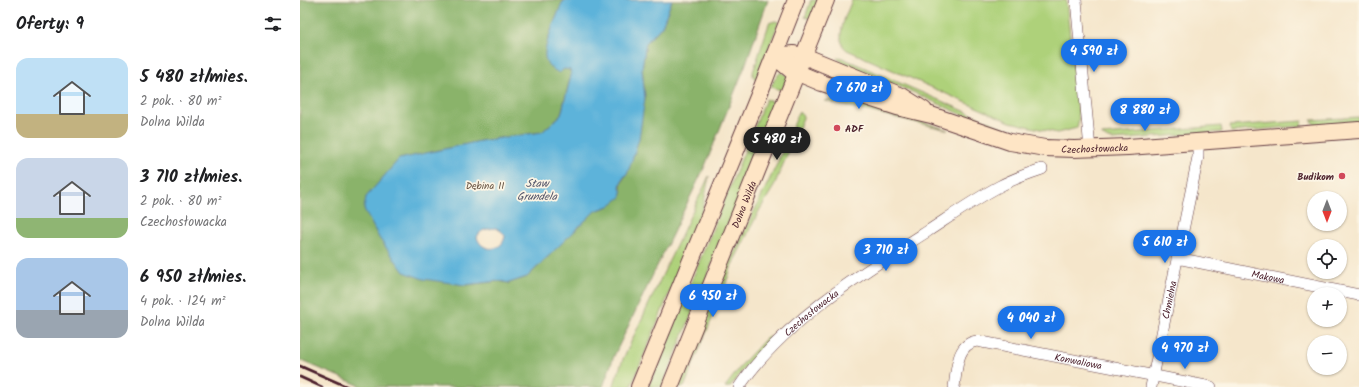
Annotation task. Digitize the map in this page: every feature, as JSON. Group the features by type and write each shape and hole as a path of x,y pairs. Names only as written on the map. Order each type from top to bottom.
{"main road":[{"path":"639,387 796,0"},
{"name":"Dolna Wilda","path":"670,387 798,73 826,0"},
{"name":"Czechosłowacka","path":"774,56 794,54 804,56 902,96 931,115"},
{"name":"Czechosłowacka","path":"774,56 788,68 822,83 897,108 931,115 1021,145 1045,148 1090,149 1359,130"}],"street":[{"path":"1076,0 1090,149"},
{"name":"Chmielna","path":"1151,387 1198,158 1198,142"},
{"name":"Czechosłowacka","path":"739,387 760,361 782,338 809,313 829,298 906,245 998,187 1042,169"},
{"name":"Makowa","path":"1178,258 1359,295"},
{"name":"Konwaliowa","path":"954,387 962,350 967,344 977,341 1211,387"}],"green space":[{"name":"Dębina II","path":"300,0 565,0 562,3 548,39 564,69 570,69 571,75 561,115 542,132 480,141 465,285 499,281 509,283 527,277 595,211 609,206 622,193 621,184 628,172 645,98 642,68 646,43 662,26 672,0 768,0 745,66 705,166 614,356 603,387 363,387 300,360"},
{"path":"811,0 818,0 811,19 805,17"},
{"path":"852,0 1066,0 1079,119 1077,128 1057,133 1010,122 847,50 843,46 841,33 842,26"},
{"path":"775,21 779,22 756,80 753,76 753,72 769,23"},
{"path":"840,57 1008,130 1035,136 1035,139 1011,134 987,126 915,93 843,63 837,58"},
{"path":"781,72 788,76 782,91 771,86"},
{"path":"846,97 948,130 825,101"},
{"path":"766,99 777,104 662,387 648,387"},
{"path":"799,112 803,118 773,188 759,211 732,265 724,289 684,387 678,387 727,267 777,164"},
{"path":"1359,117 1359,122 1315,125 1311,120"},
{"path":"1303,121 1301,126 1231,132 1230,126"},
{"path":"1221,126 1222,132 1113,140 1101,135"},
{"path":"709,176 702,213 631,387 613,387 623,359"},
{"path":"769,335 770,339 730,387 725,387 744,362"}],"water":[{"name":"Staw Grundela","path":"565,0 672,0 662,26 646,43 642,68 645,98 639,139 628,172 622,180 620,187 622,193 621,197 609,206 595,211 527,277 509,283 499,281 465,285 423,279 404,272 379,238 364,209 366,197 399,159 480,141 542,132 561,115 571,75 570,70 564,69 559,73 554,70 547,62 545,52 548,38 562,3","holes":["496,228 505,235 504,241 497,247 487,248 479,242 477,237 480,232 487,229"]}],"railway":[{"path":"300,366 348,387"},
{"path":"300,377 322,387"}],"place":[{"name":"ADF","path":"837,128"},
{"name":"Budikom","path":"1342,176"}]}
